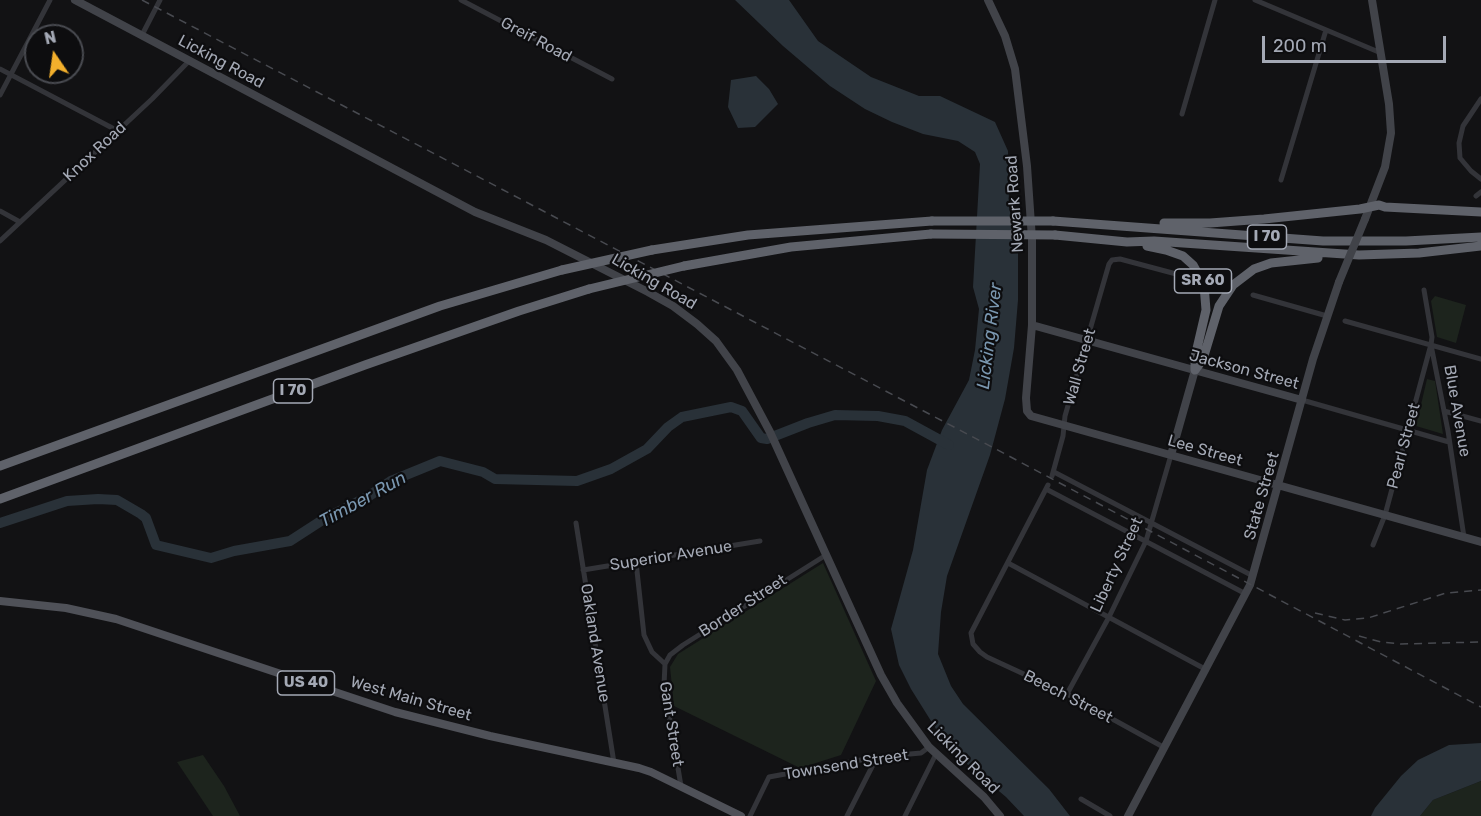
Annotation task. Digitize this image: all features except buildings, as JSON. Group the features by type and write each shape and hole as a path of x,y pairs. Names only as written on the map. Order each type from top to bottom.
{"highway":[{"path":"1123,226 1148,223 1210,223 1379,205 1481,212"},
{"name":"I 70","path":"0,466 440,306 562,270 702,241 789,231 932,221 1053,221 1323,241 1407,241 1481,237"},
{"name":"I 70","path":"0,499 519,311 589,289 684,266 791,247 932,234 1055,235 1127,242 1154,241 1359,255 1419,253 1481,246"},
{"name":"SR 60","path":"1127,242 1184,256 1200,274 1206,296 1206,310 1195,357 1195,370"},
{"path":"1195,370 1203,359 1219,306 1233,285 1243,276 1254,269 1286,260 1359,255"}],"main road":[{"name":"West Main Street","path":"0,602 66,608 117,619 395,712 489,736 651,772 741,816"}],"street":[{"path":"0,95 50,0"},
{"name":"Licking Road","path":"75,0 476,213 567,249 673,306 698,324 716,341 737,370 770,432 881,675 897,703 929,747 984,797 1000,816"},
{"path":"142,35 160,0"},
{"name":"Greif Road","path":"461,0 612,79"},
{"name":"Newark Road","path":"988,0 1008,44 1018,87 1029,197 1032,239 1032,325 1026,398 1028,411"},
{"path":"1182,114 1215,0"},
{"path":"1255,0 1381,53"},
{"path":"1372,0 1381,53"},
{"path":"1281,180 1326,30"},
{"name":"State Street","path":"1128,816 1246,594 1253,576 1327,316 1390,149 1391,123 1381,53"},
{"name":"Knox Road","path":"0,241 189,61"},
{"path":"0,69 118,131"},
{"path":"1481,99 1463,126 1459,143 1460,158 1471,171 1481,178"},
{"path":"0,211 20,222"},
{"name":"Wall Street","path":"1152,522 1053,474 1065,416 1109,264 1112,260 1120,259 1180,274"},
{"name":"Blue Avenue","path":"1424,290 1432,337 1431,345 1464,537"},
{"path":"1253,295 1327,316"},
{"path":"1345,321 1481,359"},
{"name":"Jackson Street","path":"1032,325 1449,442"},
{"name":"Pearl Street","path":"1373,545 1385,515 1431,345"},
{"name":"Liberty Street","path":"1067,694 1146,542 1195,370"},
{"name":"Lee Street","path":"1028,411 1031,416 1064,426 1481,542"},
{"path":"1444,411 1481,421"},
{"path":"1205,669 1008,563 1047,487 1246,594"},
{"path":"1152,522 1253,576"},
{"name":"Oakland Avenue","path":"576,524 614,763"},
{"name":"Superior Avenue","path":"583,570 759,541"},
{"name":"Border Street","path":"664,664 670,655 683,645 826,555"},
{"name":"Gant Street","path":"636,562 644,635 651,652 664,664 664,686 681,786"},
{"name":"Beech Street","path":"1008,563 971,633 973,644 987,657 1067,694 1165,748"},
{"name":"Townsend Street","path":"750,816 769,777 877,757 921,753 929,747"},
{"path":"905,816 936,754"},
{"path":"847,816 877,757"},
{"path":"1081,800 1110,816"}],"shaded area":[{"path":"1435,296 1466,305 1456,343 1437,337 1431,301"},
{"path":"1427,379 1435,381 1443,434 1416,426"},
{"path":"823,563 876,681 841,755 800,768 674,706 670,667 678,654"},
{"path":"203,755 224,786 240,816 213,816 177,762"},
{"path":"1481,781 1481,816 1420,816 1433,800"}],"water":[{"name":"Licking River","path":"735,0 789,0 818,41 871,77 919,96 940,96 995,122 1008,151 1009,207 1018,249 1018,300 1014,348 1005,399 990,455 947,576 941,612 938,654 951,686 963,704 1049,789 1070,816 1024,816 1006,797 969,766 936,729 911,689 899,665 891,629 913,550 927,470 942,430 969,380 975,350 979,309 973,287 980,164 975,152 958,141 923,134 892,122 865,109 830,86 783,46"},
{"path":"756,76 769,89 778,104 755,127 738,128 728,107 731,80"},
{"path":"1481,743 1481,781 1433,800 1420,816 1371,816 1401,776 1418,760 1449,745"}],"waterway":[{"name":"Timber Run","path":"0,523 67,501 117,500 146,518 156,545 211,558 234,551 290,541 391,481 440,461 483,472 495,479 577,481 611,469 647,449 668,427 682,417 731,407 742,411 761,438 767,439 835,415 878,416 905,421 949,445"}],"railway":[{"path":"142,0 1481,707"},
{"path":"1315,613 1345,620 1368,618 1446,593 1481,590"},
{"path":"1359,636 1401,644 1481,642"}]}
